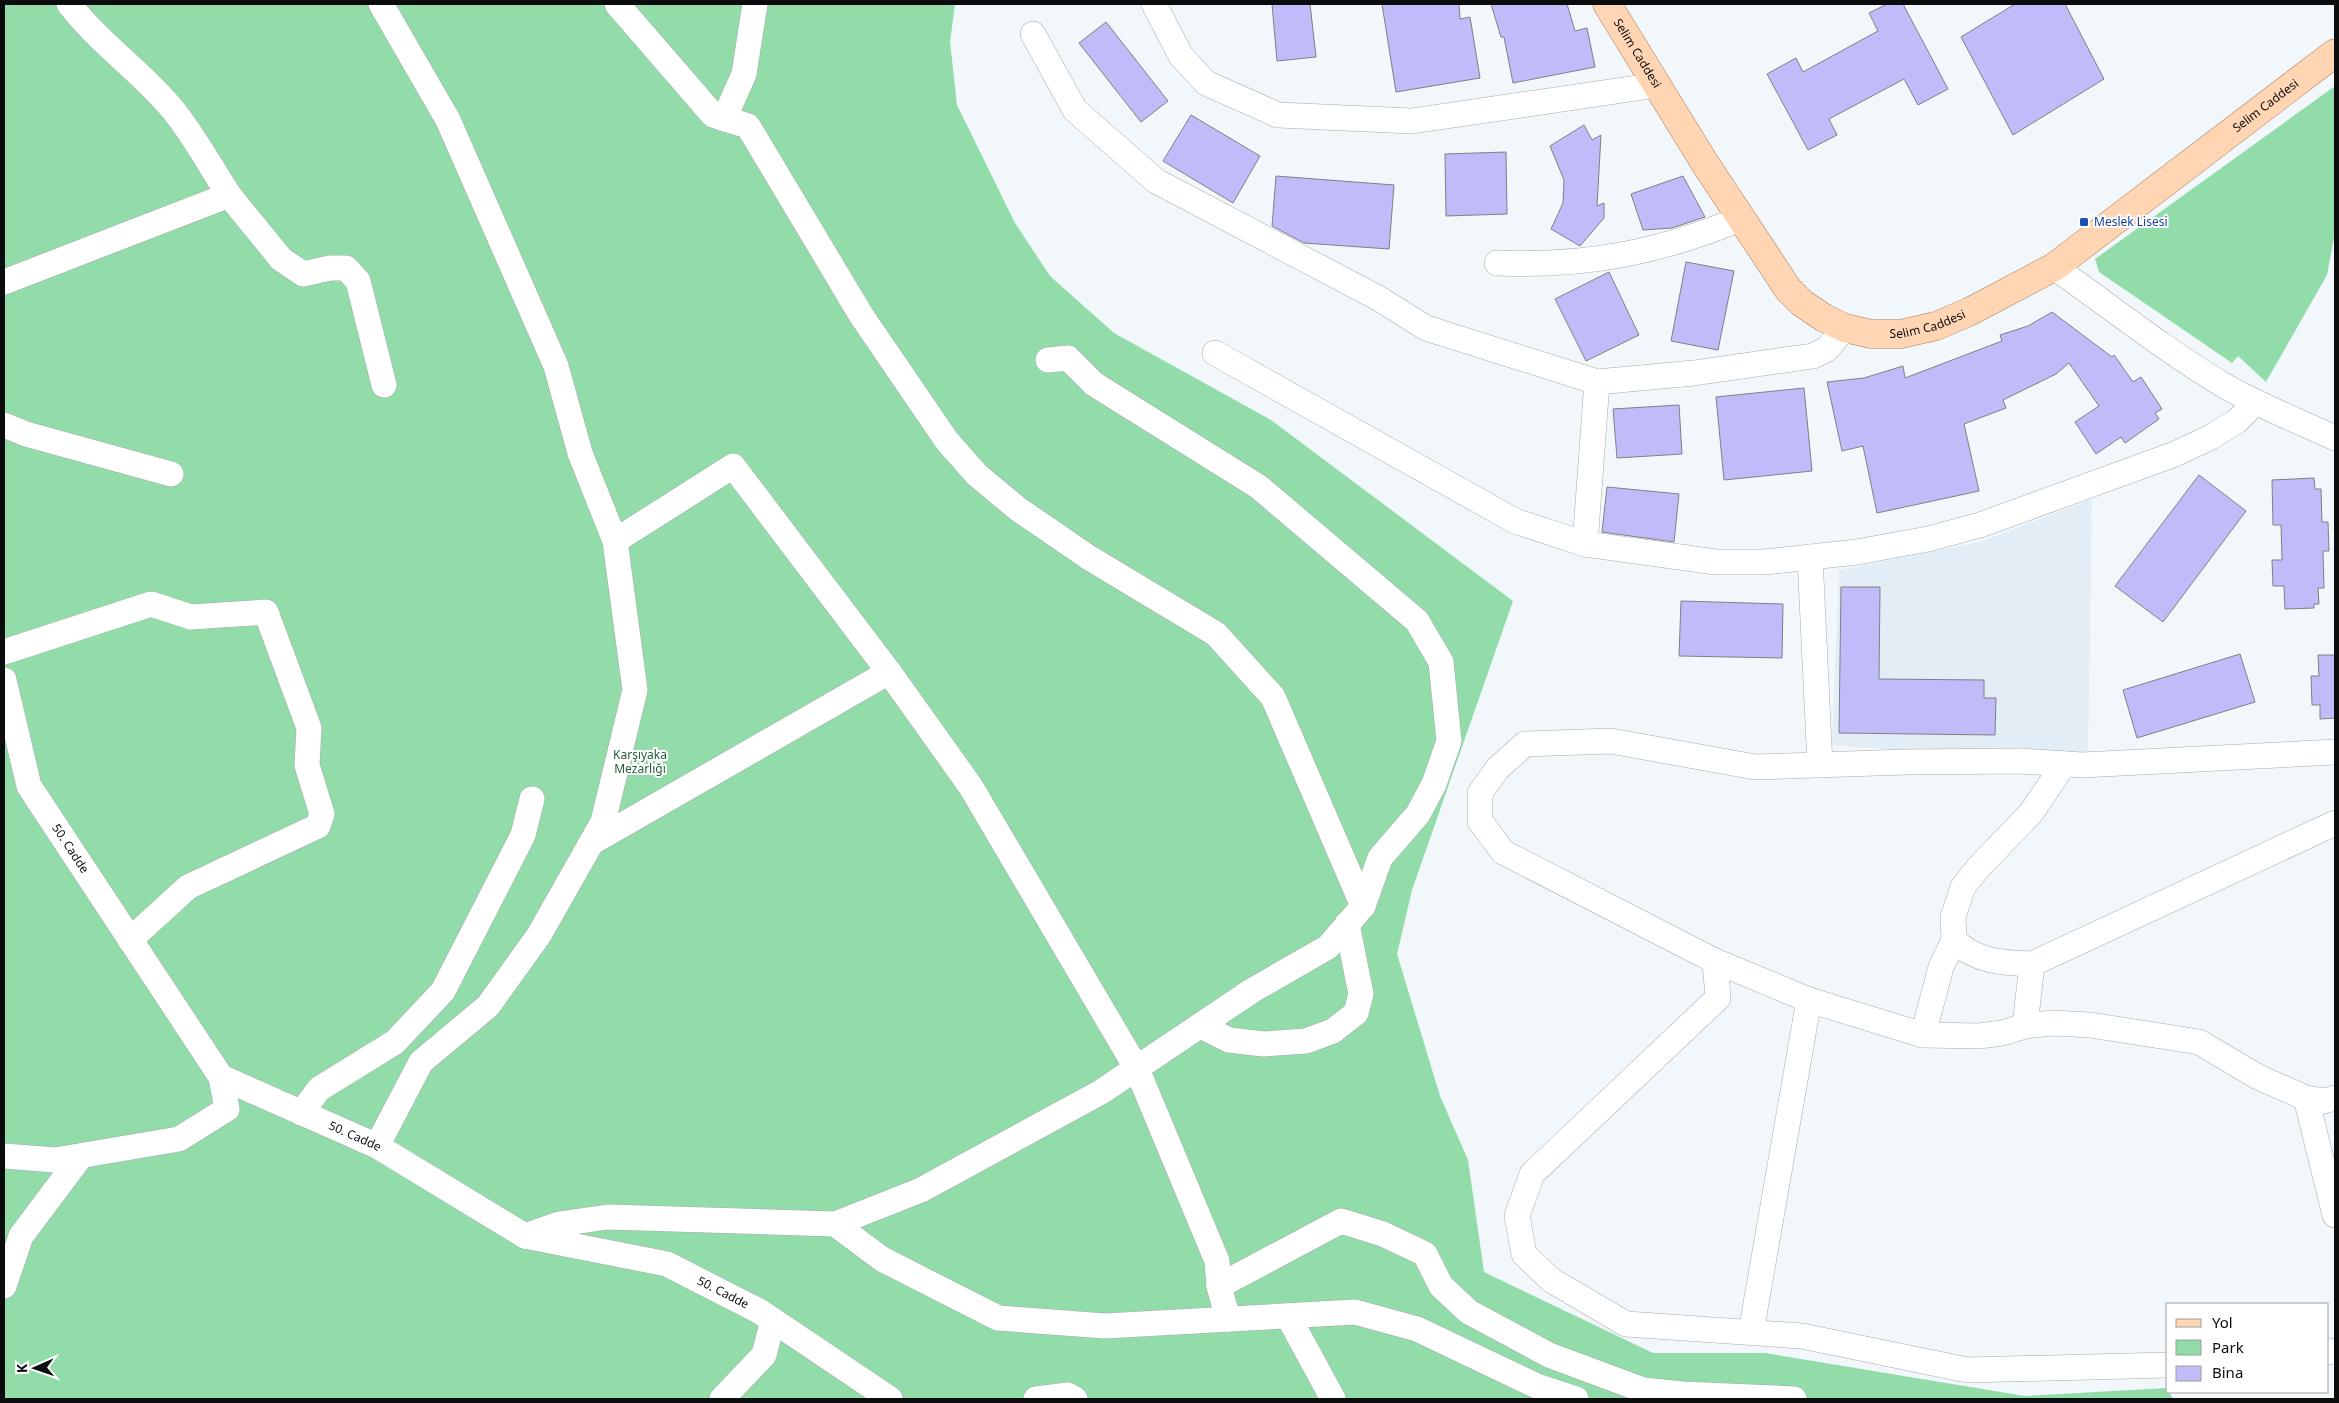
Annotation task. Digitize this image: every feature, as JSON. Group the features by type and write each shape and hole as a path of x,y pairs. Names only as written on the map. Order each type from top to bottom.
{"main road":[{"name":"Selim Caddesi","path":"1607,4 1706,165 1788,289 1802,303 1824,318 1845,328 1871,334 1901,334 1936,326 1968,312 2054,266 2335,53"}],"street":[{"path":"69,4 83,22 120,55 174,111 229,194 281,259 303,274 330,268 346,268 358,281 384,385"},
{"path":"377,1146 421,1062 488,1006 539,935 603,822 635,690 615,541 580,452 556,366 448,120 381,4"},
{"path":"617,4 713,115 748,126 861,315 947,442 977,475 1018,510 1088,557 1216,634 1273,697 1355,915 1361,994 1356,1013 1333,1030 1306,1041 1264,1044 1229,1040 1201,1026"},
{"path":"724,118 744,74 755,4"},
{"path":"1154,4 1181,56 1206,83 1278,116 1412,121 1657,85"},
{"path":"1032,34 1075,110 1156,181 1364,291 1426,328 1597,382 1694,373 1813,356 1827,349 1845,328"},
{"path":"4,282 229,194"},
{"path":"1497,263 1543,264 1606,259 1681,241 1742,218"},
{"path":"2054,266 2193,366 2256,402 2335,438"},
{"path":"1215,353 1515,521 1585,544 1716,562 1765,562 1886,548 1980,525 2176,454 2211,437 2237,421 2256,402"},
{"path":"525,1236 559,1224 608,1218 835,1224 922,1190 1101,1092 1253,990 1328,947 1355,915 1380,858 1418,814 1434,784 1449,741 1441,662 1418,621 1259,486 1094,384 1068,358 1048,360"},
{"path":"1585,544 1597,382"},
{"path":"4,425 26,434 171,474"},
{"path":"615,541 733,466 889,672 971,788 1137,1069 1217,1261 1219,1286 1228,1319"},
{"path":"1810,557 1820,765"},
{"path":"4,652 151,604 191,617 266,612 309,728 307,766 322,814 318,826 188,887 130,940"},
{"path":"591,843 889,672"},
{"name":"50. Cadde","path":"4,680 29,786 221,1077 377,1146 525,1236 667,1264 759,1310 877,1395"},
{"path":"2335,752 2082,765 2010,761 1755,767 1611,741 1525,744 1498,768 1480,792 1480,821 1502,852 1715,961 1808,1000 1923,1035 1979,1036 2025,1026 2053,1023 2090,1025 2199,1042 2258,1077 2306,1098 2324,1101 2335,1098"},
{"path":"1923,1035 1941,967 1954,940 1953,917 1962,887 2031,813 2064,764"},
{"path":"301,1113 319,1089 395,1042 443,991 523,835 532,798"},
{"path":"1954,940 1962,949 1977,957 2001,963 2032,964 2335,823"},
{"path":"1715,961 1718,998 1532,1174 1517,1216 1524,1254 1551,1280 1626,1324 1802,1336 1967,1370 2166,1365"},
{"path":"2025,1026 2032,964"},
{"path":"1751,1332 1808,1000"},
{"path":"4,1156 55,1160 179,1139 227,1108 221,1077"},
{"path":"2306,1098 2335,1216"},
{"path":"4,1286 12,1243 81,1156"},
{"path":"1219,1286 1340,1221 1383,1234 1425,1254 1441,1286 1469,1312 1548,1355 1643,1390 1682,1394 1794,1399"},
{"path":"835,1224 882,1259 998,1318 1105,1326 1355,1312 1417,1329 1539,1387 1576,1399"},
{"path":"1288,1316 1333,1399"},
{"path":"722,1399 764,1355 773,1320"},
{"path":"1036,1399 1068,1395 1075,1399"}],"shaded area":[{"path":"2092,499 2088,754 1931,753 1832,745 1839,570 1980,542"}],"green space":[{"name":"Karşıyaka Mezarlığı","path":"4,4 955,4 950,42 957,105 1015,223 1050,276 1114,333 1271,420 1513,601 1412,890 1397,954 1440,1096 1468,1160 1484,1272 1653,1353 1765,1353 2025,1396 2166,1388 2166,1393 2170,1393 2173,1399 4,1399"},
{"path":"2335,86 2335,232 2327,275 2266,382 2238,356 2232,363 2099,272 2095,259"}],"building":[{"path":"1272,4 1310,4 1316,57 1277,61"},
{"path":"1382,4 1459,4 1460,19 1470,17 1480,78 1396,92"},
{"path":"1491,4 1567,4 1575,31 1587,28 1595,67 1513,83 1504,37 1501,37"},
{"path":"1887,4 1903,4 1948,89 1918,105 1904,79 1829,119 1837,135 1808,150 1767,74 1796,58 1803,72 1878,31 1869,13"},
{"path":"2015,4 2065,4 2104,79 2013,135 1961,37"},
{"path":"1106,22 1168,101 1141,122 1079,43"},
{"path":"1191,115 1260,156 1233,203 1163,161"},
{"path":"1584,125 1592,140 1601,135 1597,206 1604,203 1604,218 1580,246 1551,229 1563,203 1564,180 1550,146"},
{"path":"1506,152 1507,214 1446,216 1445,154"},
{"path":"1276,176 1394,185 1389,249 1304,243 1272,226"},
{"path":"1683,176 1705,217 1672,228 1643,230 1631,194"},
{"path":"1686,262 1734,271 1718,350 1671,341"},
{"path":"1609,272 1639,335 1586,361 1555,299"},
{"path":"2052,312 2112,357 2114,355 2133,382 2141,377 2162,409 2155,413 2159,419 2125,443 2121,437 2096,454 2075,422 2099,406 2069,363 2056,374 2003,400 2006,408 1964,424 1979,491 1877,513 1863,446 1842,451 1827,382 1864,378 1903,366 1905,378 2002,341 2000,335 2028,326"},
{"path":"1804,388 1812,471 1724,480 1716,397"},
{"path":"1679,405 1682,454 1617,458 1613,409"},
{"path":"2199,475 2246,511 2163,622 2115,586"},
{"path":"2314,478 2315,489 2321,489 2322,522 2328,522 2329,551 2323,551 2324,588 2318,588 2319,604 2314,604 2314,608 2285,609 2284,586 2273,586 2272,560 2282,560 2281,525 2273,525 2272,480"},
{"path":"1607,487 1679,494 1674,542 1602,532"},
{"path":"1841,587 1880,587 1879,679 1984,680 1984,698 1996,698 1995,735 1839,733"},
{"path":"1681,601 1783,604 1782,658 1679,656"},
{"path":"2240,654 2255,702 2137,738 2123,690"},
{"path":"2318,655 2335,655 2335,718 2320,719 2320,705 2312,705 2311,676 2319,676"}],"place":[{"name":"Meslek Lisesi","path":"2084,222"}]}
